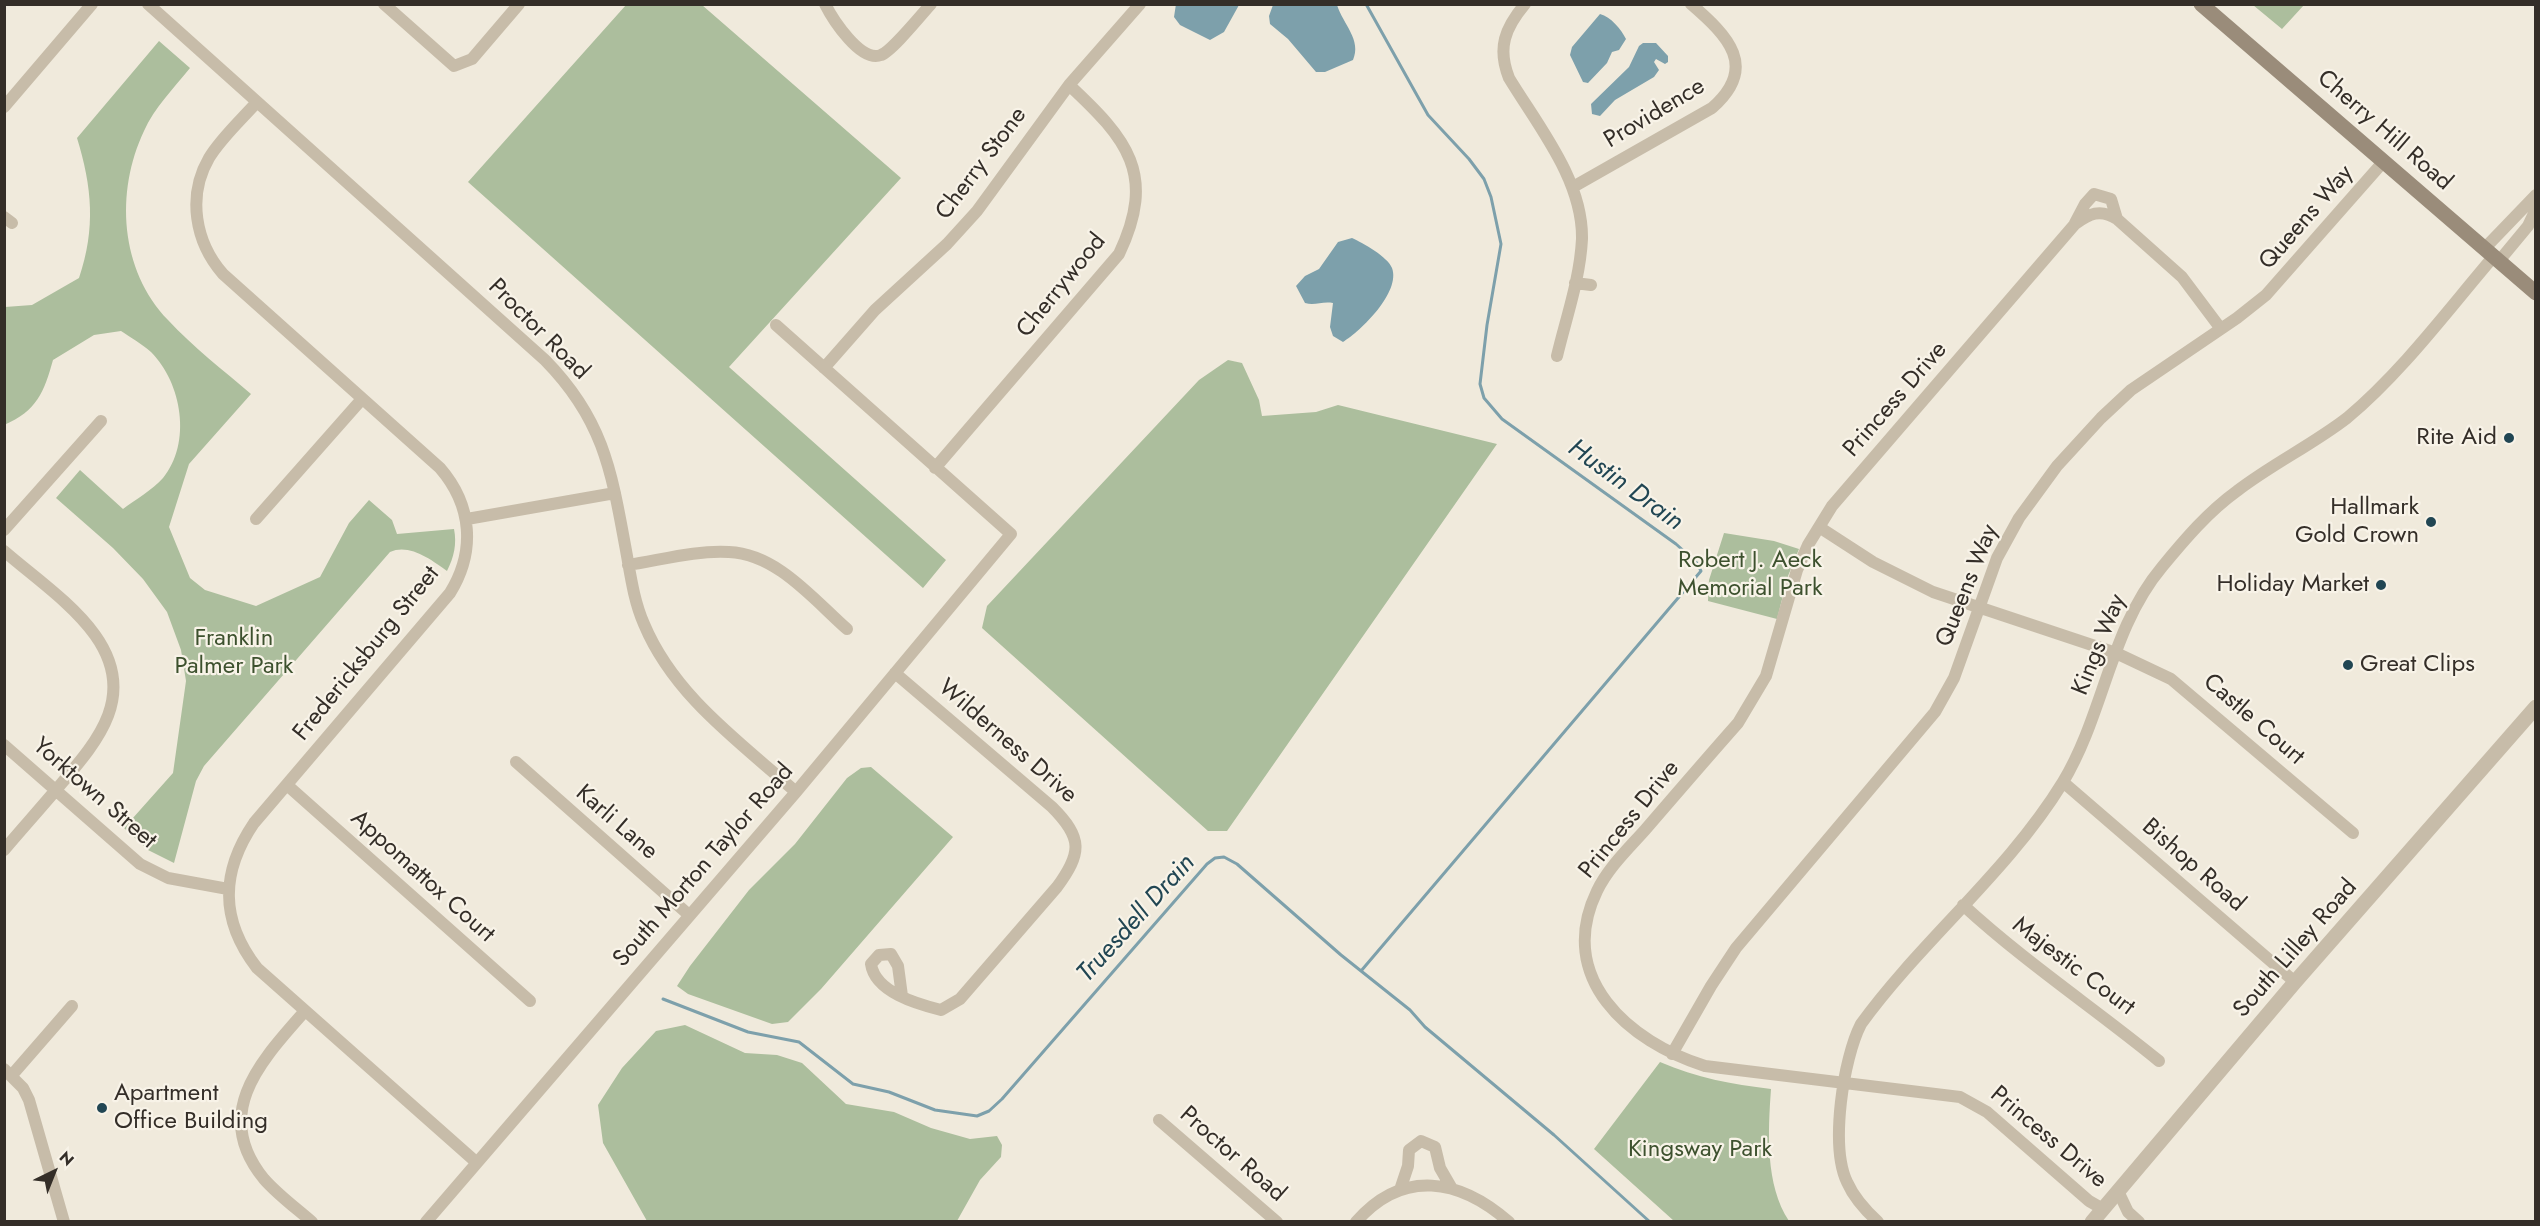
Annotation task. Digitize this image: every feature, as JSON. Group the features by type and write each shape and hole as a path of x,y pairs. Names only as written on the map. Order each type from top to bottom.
{"main road":[{"name":"Cherry Hill Road","path":"2201,4 2535,293"}],"street":[{"path":"6,103 92,4"},
{"name":"Proctor Road","path":"148,4 556,371 577,397 596,430 611,471 628,565 643,622 672,675 698,704 796,792"},
{"path":"384,4 454,66 472,59 519,4"},
{"path":"825,4 843,33 867,54 874,56 887,51 931,4"},
{"path":"1525,4 1513,19 1503,40 1503,63 1509,78 1573,187 1582,237 1575,283 1557,356"},
{"name":"Providence","path":"1573,187 1712,108 1728,92 1736,67 1734,50 1724,34 1691,4"},
{"name":"Cherry Stone","path":"824,368 875,310 947,244 977,210 1069,86 1136,6"},
{"name":"Cherrywood","path":"935,468 1115,260 1129,231 1136,206 1131,163 1126,149 1113,127 1069,86"},
{"name":"Fredericksburg Street","path":"257,102 217,147 203,171 196,205 201,239 210,258 223,274 445,474 460,496 467,519 466,558 450,593 243,839 232,864 228,890 232,921 246,954 258,968 476,1162"},
{"name":"Queens Way","path":"1672,1054 1736,948 1935,712 1954,678 1978,608 2008,536 2031,500 2057,466 2100,418 2131,390 2252,307 2280,282 2384,161"},
{"name":"Princess Drive","path":"2075,225 2085,204 2094,194 2110,199 2116,219"},
{"path":"2492,255 2535,195"},
{"path":"2492,255 2528,226 2535,209"},
{"name":"Princess Drive","path":"2098,1218 2089,1201 1987,1112 1971,1101 1947,1094 1705,1066 1672,1054 1629,1027 1611,1010 1600,994 1587,955 1586,933 1589,911 1610,871 1738,723 1754,699 1773,656 1797,570 1832,506 2075,225 2090,213 2106,213 2116,219 2182,277 2221,329"},
{"name":"Kings Way","path":"1878,1221 1855,1198 1840,1162 1839,1145 1848,1054 1861,1024 2038,818 2063,782 2092,723 2128,621 2144,591 2198,525 2239,489 2323,435 2361,405 2403,361 2492,255"},
{"path":"1575,283 1591,285"},
{"path":"776,325 935,468"},
{"path":"256,519 362,399"},
{"path":"4,530 101,421"},
{"name":"South Morton Taylor Road","path":"426,1221 796,792 1011,534 935,468"},
{"path":"467,519 615,493"},
{"name":"Castle Court","path":"1819,527 1895,574 1978,608 2116,653 2151,668 2181,686 2353,833"},
{"path":"4,551 87,625 101,645 109,668 112,696 104,728 92,749 4,850"},
{"path":"628,565 713,552 730,552 754,557 779,570 847,629"},
{"name":"Wilderness Drive","path":"895,673 1052,807 1069,824 1078,845 1072,867 1057,887 960,999 941,1010 916,1004 902,996"},
{"name":"South Lilley Road","path":"2098,1218 2118,1191 2295,982 2535,707"},
{"name":"Yorktown Street","path":"4,745 127,853 157,873 228,890"},
{"name":"Karli Lane","path":"516,762 689,915"},
{"name":"Bishop Road","path":"2063,782 2295,982"},
{"name":"Appomattox Court","path":"287,785 530,1000"},
{"name":"Majestic Court","path":"1963,906 2034,967 2102,1015 2159,1061"},
{"path":"64,1221 29,1100 8,1072 72,1006"},
{"path":"305,1011 255,1071 246,1093 243,1118 246,1145 257,1169 271,1186 312,1221"},
{"name":"Proctor Road","path":"1159,1120 1277,1221"},
{"path":"1400,1190 1408,1166 1409,1150 1421,1141 1435,1147 1440,1168 1451,1187"},
{"path":"1356,1221 1373,1204 1400,1190 1423,1185 1451,1187 1484,1201 1509,1221"},
{"name":"Princess Drive","path":"2118,1191 2128,1212 2139,1221"}],"green space":[{"path":"626,5 702,5 901,178 729,367 946,560 923,588 468,182"},
{"path":"2253,5 2304,5 2282,29"},
{"name":"Franklin Palmer Park","path":"159,41 190,68 153,114 135,155 126,204 127,230 132,254 140,278 152,300 168,320 251,394 189,464 169,527 190,578 205,590 256,606 320,577 349,523 369,500 392,520 397,534 454,529 455,540 453,556 447,571 412,551 390,552 204,766 196,781 174,863 148,850 124,828 173,773 186,681 181,650 167,612 143,579 113,548 56,498 80,470 123,509 163,478 178,448 180,431 180,414 170,380 162,365 151,352 121,331 94,335 53,360 42,391 32,407 4,425 5,307 32,305 79,278 88,242 90,208 86,174 77,138"},
{"path":"1228,360 1242,363 1259,400 1262,416 1316,412 1338,405 1497,444 1227,831 1208,831 982,628 987,606 1199,380"},
{"name":"Robert J. Aeck Memorial Park","path":"1724,533 1774,541 1799,549 1788,576 1777,619 1708,601 1709,580"},
{"path":"871,767 953,837 821,989 788,1022 772,1024 688,994 677,986 749,890 795,844 847,778 861,768"},
{"path":"685,1025 745,1053 777,1055 802,1063 846,1104 894,1112 931,1128 970,1139 997,1136 1002,1145 1001,1157 980,1180 957,1221 647,1221 603,1143 598,1105 622,1068 656,1031"},
{"name":"Kingsway Park","path":"1660,1062 1714,1080 1771,1089 1769,1140 1772,1174 1781,1207 1789,1221 1674,1221 1594,1149"}],"water":[{"path":"1176,4 1239,5 1224,32 1210,40 1180,25 1174,17"},
{"path":"1273,5 1337,5 1351,32 1355,46 1353,60 1325,72 1316,72 1288,39 1270,24 1269,16"},
{"path":"1600,14 1615,24 1626,39 1619,50 1612,52 1607,63 1588,83 1583,82 1570,55 1572,47"},
{"path":"1643,43 1656,43 1668,56 1668,62 1665,64 1656,59 1654,62 1659,70 1654,77 1615,100 1600,116 1592,114 1591,104 1629,67 1639,46"},
{"path":"1352,238 1386,259 1392,268 1393,278 1391,288 1378,310 1360,329 1343,342 1333,336 1330,327 1333,303 1305,303 1296,286 1305,276 1319,269 1338,242"}],"waterway":[{"name":"Hustin Drain","path":"1361,971 1701,571 1696,562 1676,544 1502,419 1484,398 1480,384 1487,325 1501,244 1491,197 1484,179 1469,159 1428,115 1366,4"},
{"name":"Truesdell Drain","path":"663,999 748,1032 799,1042 853,1084 889,1092 935,1110 977,1116 989,1111 1002,1099 1207,864 1215,858 1224,857 1237,864 1341,955 1410,1010 1425,1027 1554,1135 1650,1222"}],"place":[{"name":"Rite Aid","path":"2509,438"},
{"name":"Hallmark Gold Crown","path":"2431,522"},
{"name":"Holiday Market","path":"2381,585"},
{"name":"Great Clips","path":"2348,665"},
{"name":"Apartment Office Building","path":"102,1108"}]}
